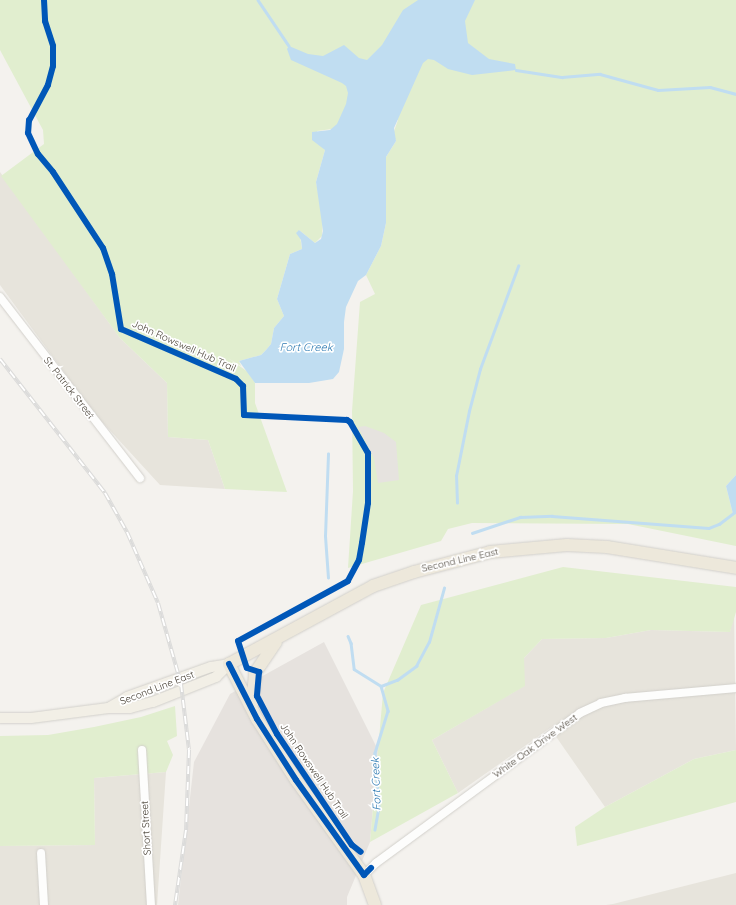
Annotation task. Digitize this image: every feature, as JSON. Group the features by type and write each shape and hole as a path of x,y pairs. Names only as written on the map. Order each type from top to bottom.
{"highway":[{"name":"Second Line East","path":"229,664 374,586 414,572 490,552 534,546 573,545 607,548 736,568"},
{"path":"254,712 251,695 254,673 279,638"},
{"path":"229,664 254,712 296,780 364,875 374,905"}],"main road":[{"name":"Second Line East","path":"0,718 31,718 108,708 127,697 212,667 229,664"}],"street":[{"name":"St. Patrick Street","path":"0,297 140,478"},
{"name":"White Oak Drive West","path":"364,875 376,863 580,713 601,703 625,698 736,688"},
{"name":"Short Street","path":"142,750 151,905"},
{"path":"41,853 44,905"}],"shaded area":[{"path":"0,172 120,338 167,383 168,437 208,440 225,489 160,485 95,414 0,285"},
{"path":"365,426 384,433 396,442 399,480 378,483 374,458 358,427"},
{"path":"734,611 736,750 694,759 605,807 557,738 553,726 458,793 432,740 524,686 524,658 542,639 606,638 651,630 730,632"},
{"path":"324,642 378,750 370,842 347,897 347,905 178,905 194,762 230,694"},
{"path":"166,772 157,905 0,905 0,846 95,845 94,778"},
{"path":"736,873 736,905 606,905 613,904"}],"green space":[{"path":"0,0 736,0 736,475 726,486 733,514 736,514 736,546 628,524 472,523 448,529 441,541 348,568 353,491 352,411 360,302 375,294 366,275 381,246 386,223 386,157 396,141 393,134 398,120 317,131 321,145 325,150 316,182 323,218 322,236 315,243 299,230 302,249 290,254 277,299 284,316 274,328 271,344 261,355 239,361 241,366 228,358 248,372 255,383 255,403 287,492 225,489 208,440 168,437 167,383 120,338 1,176 44,144 43,130 0,50"},
{"path":"563,567 736,587 736,612 730,632 651,630 606,638 542,639 524,658 525,686 432,740 458,793 370,842 383,693 421,605"},
{"path":"175,706 177,736 167,741 173,755 166,772 94,778 95,845 0,846 0,736 48,735 141,717"},
{"path":"736,750 736,802 577,846 575,827 605,807 694,759"}],"water":[{"name":"Fort Creek","path":"418,0 475,0 465,21 468,43 489,59 515,64 516,70 472,75 448,69 434,60 428,59 423,63 394,128 396,141 386,157 386,223 381,246 366,275 358,281 346,307 344,322 344,349 339,372 333,379 309,383 255,383 239,361 261,355 266,350 271,344 274,328 284,316 277,299 290,254 302,249 301,240 296,233 299,230 315,243 321,239 323,231 316,182 325,150 312,140 312,132 330,130 337,124 346,104 348,93 346,86 342,83 291,60 287,49 289,46 308,54 323,56 344,45 359,58 367,60 382,45 403,10"},
{"path":"736,475 736,514 733,514 726,486"}],"waterway":[{"path":"258,0 289,46"},
{"path":"516,70 562,77 600,74 658,90 710,87 736,94"},
{"path":"457,503 456,476 469,411 480,369 518,266"},
{"name":"Fort Creek","path":"328,454 325,536 328,578"},
{"path":"472,533 520,517 552,516 709,528 719,524 736,511"},
{"path":"381,686 397,680 416,666 429,642 444,588"},
{"name":"Fort Creek","path":"348,636 351,643 354,669 381,686 388,711 375,753 379,807 375,830"}],"railway":[{"path":"0,359 105,493 127,532 158,603 181,684 189,750 186,830 175,905"}],"cycle path":[{"name":"John Rowswell Hub Trail","path":"44,0 45,21 53,46 53,66 48,85 29,120 28,133 38,154 53,172 103,248 112,274 121,329 236,379 243,386 244,415 347,420 350,422 368,453 368,503 362,543 359,560 348,581 238,641 247,668 259,672 257,696 277,734 352,845 361,852"},
{"path":"229,664 257,719 296,780 364,875 371,868"}]}
